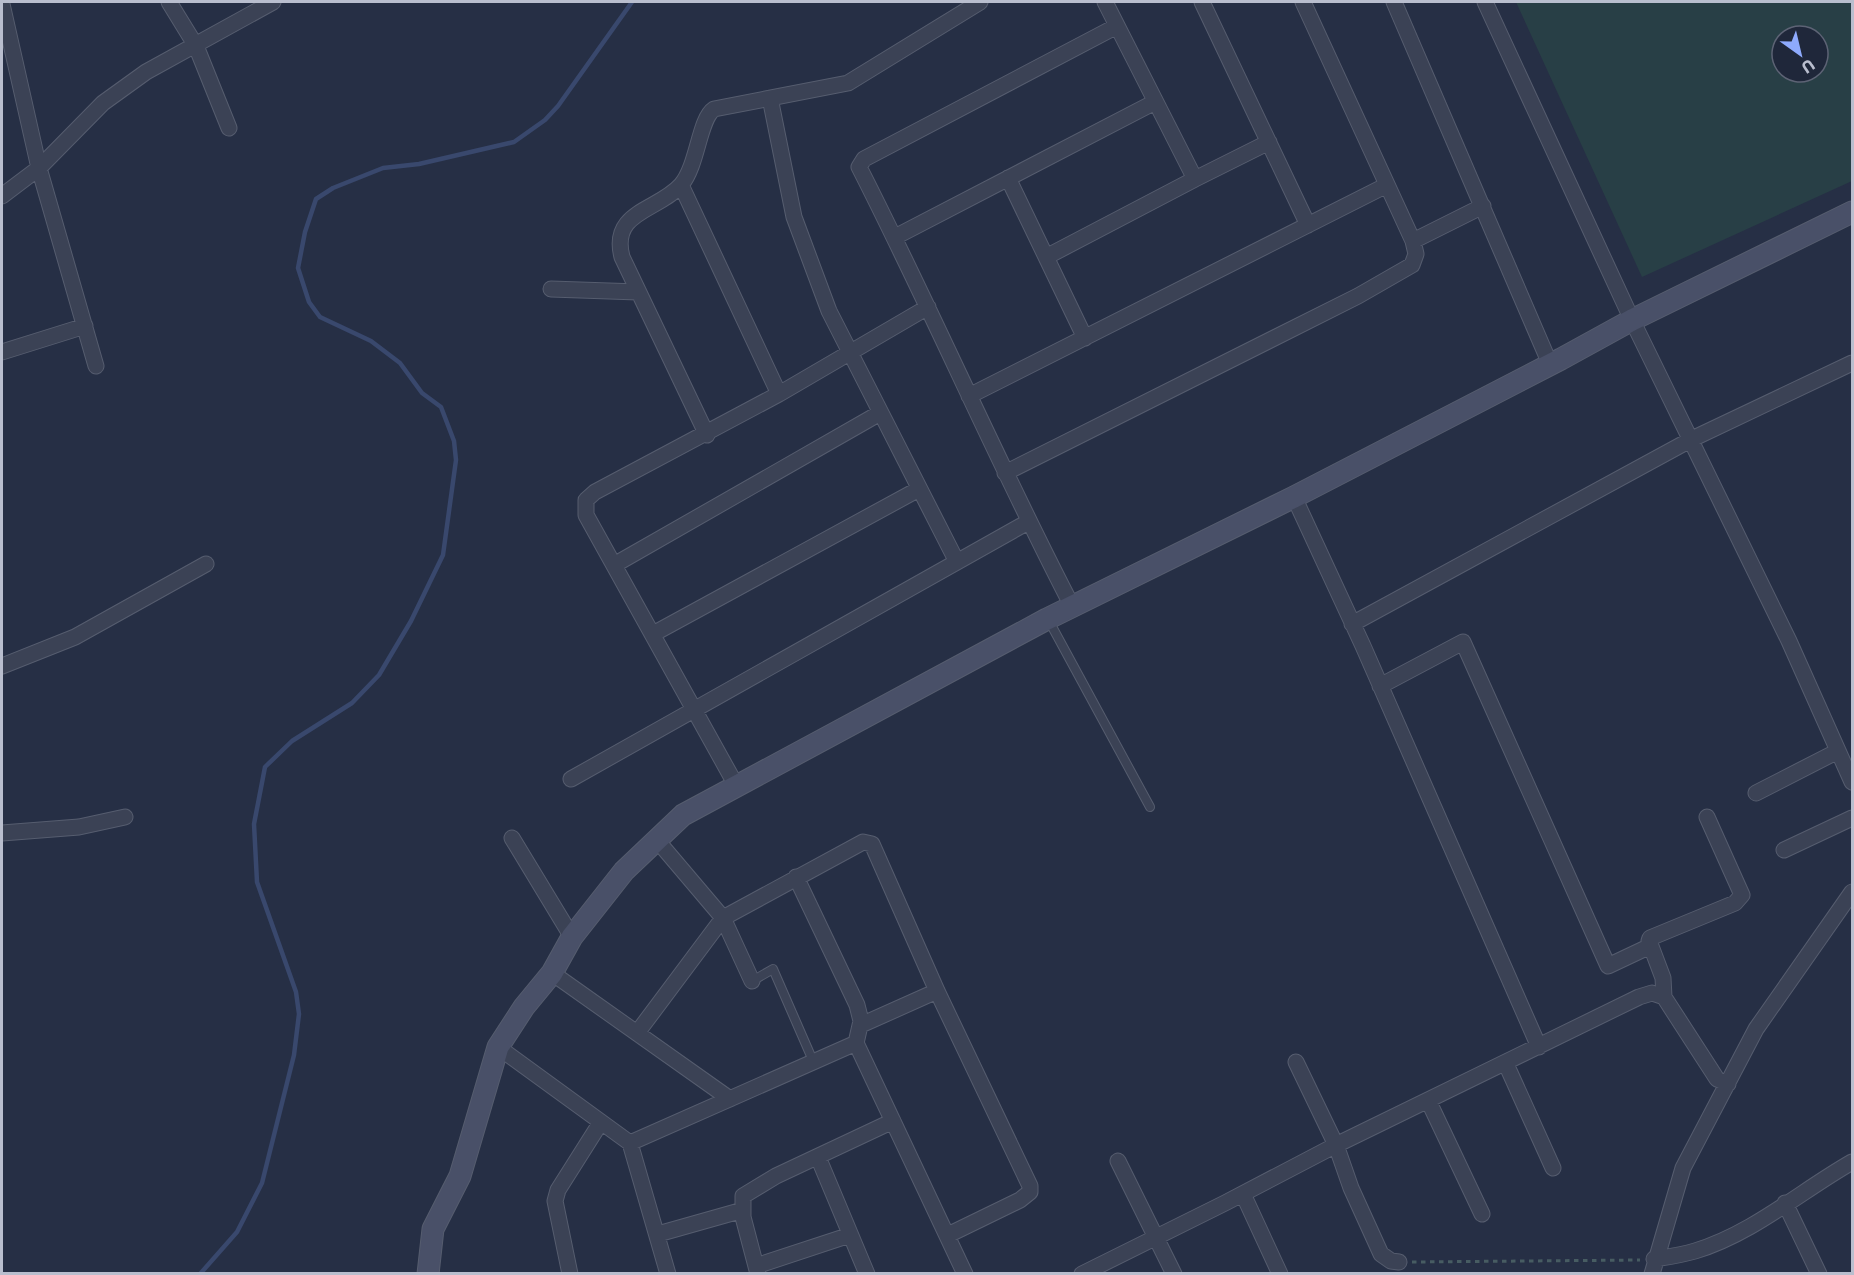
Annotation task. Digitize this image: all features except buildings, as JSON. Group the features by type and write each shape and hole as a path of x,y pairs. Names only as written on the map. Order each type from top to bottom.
{"main road":[{"path":"428,1274 433,1229 460,1176 498,1047 524,1007 552,973 572,937 624,871 682,815 1072,606 1294,496 1632,320 1852,212"}],"street":[{"path":"169,2 196,45 229,128"},
{"path":"2,196 39,168 103,104 146,72 273,2"},
{"path":"706,435 622,257 618,242 620,233 627,222 681,185 694,160 705,117 709,112 721,107 848,83 980,2"},
{"path":"1105,2 1195,179"},
{"path":"1202,2 1308,225"},
{"path":"1005,473 1358,296 1412,265 1416,254 1413,241 1303,2"},
{"path":"1394,2 1550,364"},
{"path":"1485,2 1632,320 1692,439 1719,502 1789,641 1852,782"},
{"path":"2,4 39,168 96,366"},
{"path":"1072,606 1028,522 895,237 859,167 862,160 1117,26"},
{"path":"770,98 794,217 829,311 957,562"},
{"path":"895,237 1155,102"},
{"path":"1046,257 1269,142"},
{"path":"1008,178 1085,338"},
{"path":"681,185 779,394"},
{"path":"969,396 1388,186"},
{"path":"1413,241 1483,206"},
{"path":"551,289 638,292"},
{"path":"737,787 586,516 586,500 595,492 706,435 928,307"},
{"path":"2,352 85,326"},
{"path":"1352,624 1692,439 1852,363"},
{"path":"614,565 880,413"},
{"path":"653,634 919,489"},
{"path":"1294,496 1539,1047"},
{"path":"571,779 1028,522"},
{"path":"2,666 75,637 206,564"},
{"path":"1380,686 1463,642 1608,966 1644,949"},
{"path":"1756,793 1838,751"},
{"path":"2,833 78,827 124,817"},
{"path":"1707,817 1742,896 1735,903 1649,940 1663,978 1664,997 1717,1079 1728,1084"},
{"path":"1784,850 1852,818"},
{"path":"512,838 572,937"},
{"path":"656,838 723,918 752,981"},
{"path":"637,1033 723,918 863,842 872,844 937,991 1024,1173 1030,1191 1020,1200 948,1235"},
{"path":"796,877 857,1005 861,1025 856,1043 965,1274"},
{"path":"1653,1266 1683,1168 1756,1029 1852,892"},
{"path":"552,973 730,1099"},
{"path":"861,1025 937,991"},
{"path":"1082,1274 1336,1145 1506,1064 1639,997 1652,993 1664,997"},
{"path":"630,1143 856,1043"},
{"path":"498,1047 630,1143 668,1274"},
{"path":"1296,1062 1336,1145 1351,1188 1381,1254 1391,1261 1398,1262"},
{"path":"1506,1064 1553,1168"},
{"path":"1428,1100 1482,1214"},
{"path":"850,1235 758,1270 743,1210 743,1197 751,1190 893,1121"},
{"path":"570,1274 555,1201 558,1190 601,1122"},
{"path":"818,1157 867,1274"},
{"path":"1118,1161 1174,1274"},
{"path":"1653,1266 1717,1242 1852,1162"},
{"path":"1243,1194 1280,1274"},
{"path":"1785,1203 1818,1273"},
{"path":"658,1234 743,1210"}],"lane":[{"path":"1047,619 1150,807"},
{"path":"752,981 773,969 814,1063"}],"path":[{"path":"1398,1262 1653,1266"}],"shaded area":[{"path":"1516,2 1852,2 1852,181 1642,277"}],"waterway":[{"path":"200,1274 237,1232 262,1183 294,1055 299,1014 296,992 257,882 254,824 265,767 292,741 352,703 379,675 411,621 443,555 456,460 454,441 441,407 422,393 400,363 371,341 320,317 309,302 298,268 305,232 316,199 333,188 383,168 419,164 514,142 545,120 558,106 632,2"}]}
